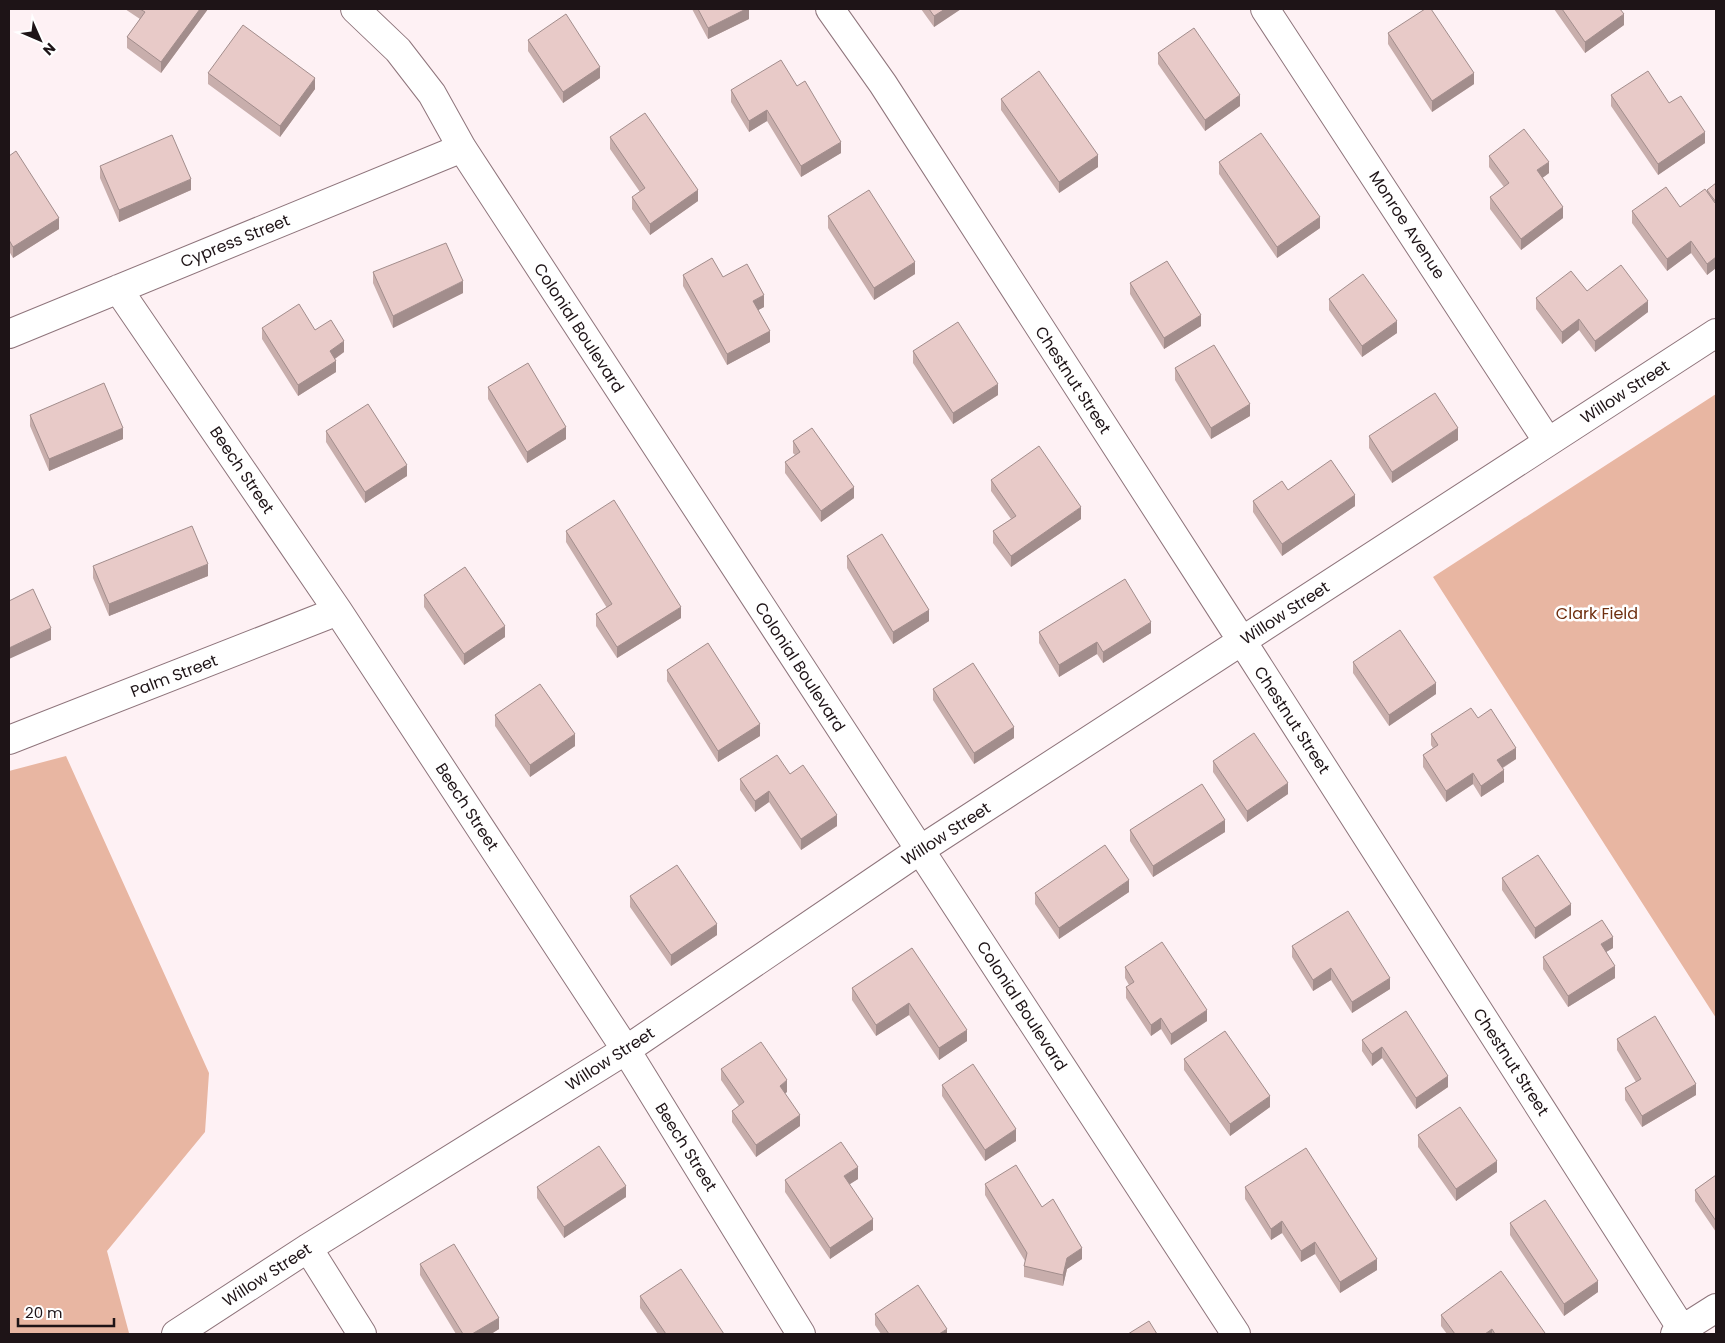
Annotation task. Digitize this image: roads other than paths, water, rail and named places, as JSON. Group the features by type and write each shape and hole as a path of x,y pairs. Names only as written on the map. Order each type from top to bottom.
{"street":[{"name":"Colonial Boulevard","path":"355,9 398,50 432,94 462,148 1236,1334"},
{"name":"Chestnut Street","path":"830,9 883,84 1242,641 1681,1333"},
{"name":"Monroe Avenue","path":"1265,9 1548,442"},
{"name":"Cypress Street","path":"9,334 462,148"},
{"name":"Beech Street","path":"118,289 338,611 626,1050 801,1334"},
{"name":"Willow Street","path":"176,1334 308,1248 626,1050 920,850 1716,333"},
{"name":"Palm Street","path":"9,740 338,611"},
{"path":"308,1248 362,1334"},
{"path":"1681,1333 1716,1308"}],"park label":[{"name":"Clark Field","path":"1597,613"}]}
